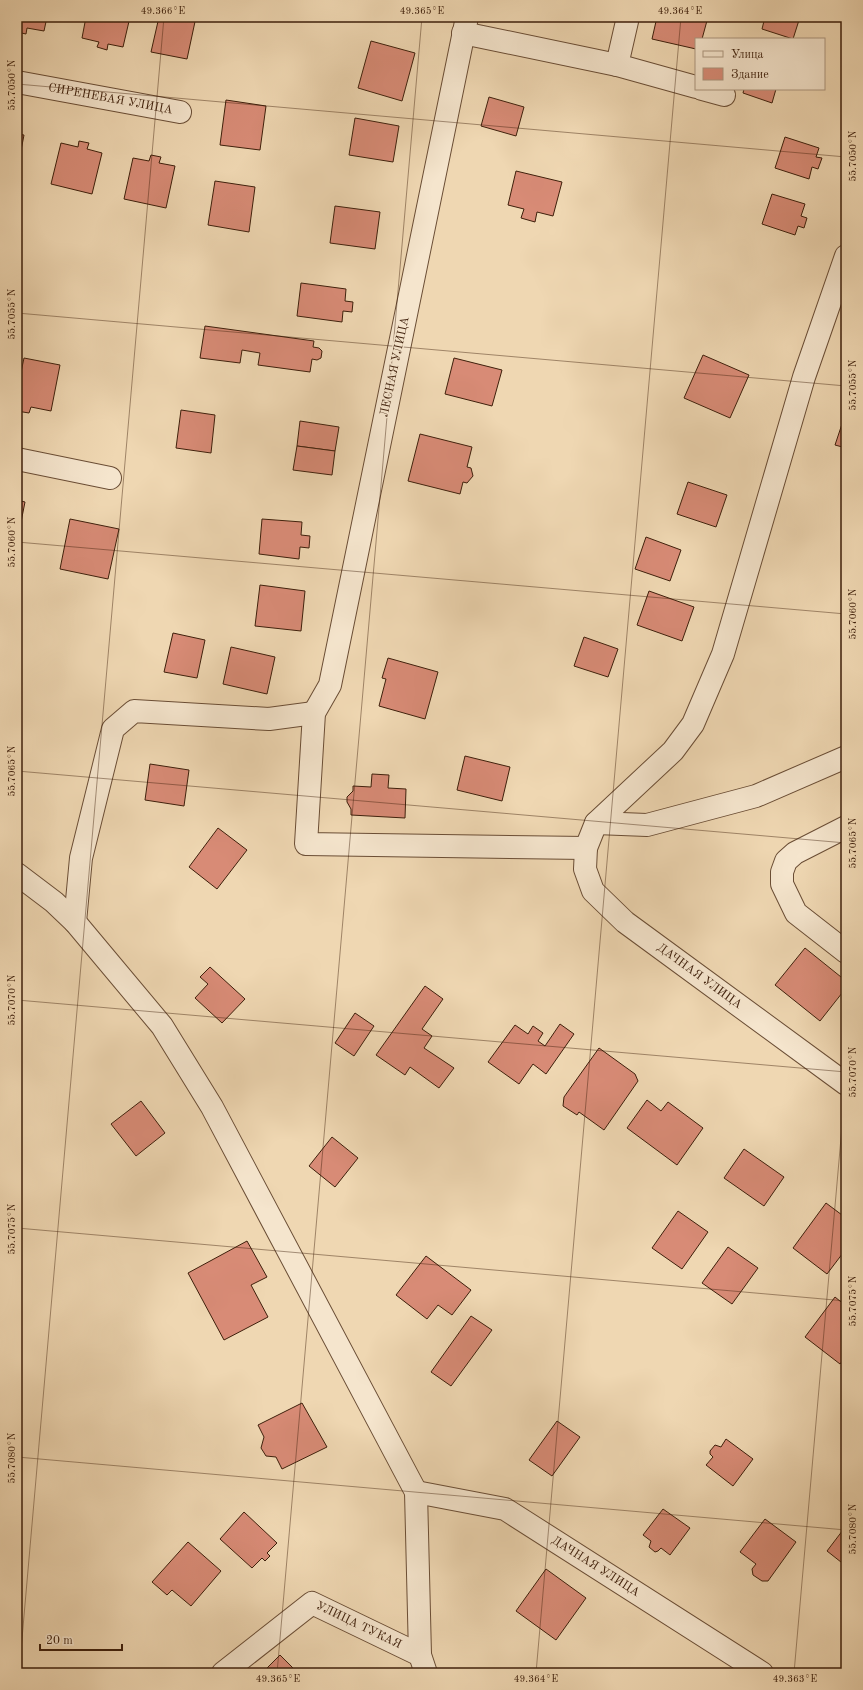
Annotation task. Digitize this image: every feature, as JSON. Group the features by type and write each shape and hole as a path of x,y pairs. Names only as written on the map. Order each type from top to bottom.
{"street":[{"path":"617,65 628,17"},
{"path":"465,25 695,87"},
{"name":"ЛЕСНАЯ УЛИЦА","path":"314,712 330,685 465,25"},
{"name":"СИРЕНЕВАЯ УЛИЦА","path":"17,82 180,112"},
{"path":"706,90 724,95"},
{"path":"596,823 673,751 693,724 723,654 804,377 846,256"},
{"path":"17,459 110,478"},
{"path":"74,922 81,858 113,729 134,711 269,719 314,712 306,844 586,848"},
{"path":"596,823 647,825 655,823 756,796 846,757"},
{"name":"ДАЧНАЯ УЛИЦА","path":"596,823 586,848 585,869 593,891 625,922 846,1084"},
{"path":"846,827 795,853 786,860 782,872 782,884 796,913 846,952"},
{"path":"17,874 54,902 74,922 162,1026 212,1107 416,1492 423,1664"},
{"name":"ДАЧНАЯ УЛИЦА","path":"416,1492 505,1509 762,1673"},
{"name":"УЛИЦА ТУКАЯ","path":"223,1673 312,1603 423,1664"}],"building":[{"path":"17,17 47,17 44,31 27,28 26,34 17,32"},
{"path":"86,17 130,17 123,47 108,44 107,50 97,47 99,42 82,38"},
{"path":"159,17 196,17 187,59 151,52"},
{"path":"657,17 708,17 702,38 695,38 695,49 652,39"},
{"path":"765,17 800,17 793,38 762,29"},
{"path":"371,41 415,53 402,101 358,88"},
{"path":"744,90 776,90 772,103 743,93"},
{"path":"489,97 524,107 516,136 481,126"},
{"path":"226,100 266,106 260,150 220,145"},
{"path":"355,118 399,126 393,162 349,155"},
{"path":"17,134 24,135 17,171"},
{"path":"785,137 819,148 816,157 822,158 818,169 812,167 809,179 775,168"},
{"path":"79,141 89,143 87,149 102,153 92,194 51,184 61,143 78,147"},
{"path":"151,155 161,157 159,163 175,166 166,208 124,199 133,158 149,161"},
{"path":"516,171 562,182 553,216 537,212 535,222 521,218 524,209 508,205"},
{"path":"215,181 255,187 249,232 208,225"},
{"path":"772,194 805,204 801,216 807,218 804,228 798,226 795,235 762,224"},
{"path":"335,206 380,212 375,249 330,243"},
{"path":"301,283 346,289 345,301 353,302 352,312 343,311 342,322 297,316"},
{"path":"205,326 314,341 313,347 319,348 322,351 321,358 317,360 312,359 310,372 258,365 260,353 242,350 240,363 200,358"},
{"path":"703,355 749,375 730,418 684,398"},
{"path":"24,358 60,365 51,411 31,407 29,413 17,411 17,391"},
{"path":"454,358 502,370 492,406 445,394"},
{"path":"181,410 215,415 211,453 176,448"},
{"path":"846,412 846,448 835,445"},
{"path":"300,421 339,427 335,451 297,446"},
{"path":"420,434 472,447 467,467 471,468 473,476 467,483 463,482 460,494 408,481"},
{"path":"297,446 335,451 332,475 293,470"},
{"path":"688,482 727,495 716,527 677,514"},
{"path":"17,500 25,502 17,542"},
{"path":"70,519 119,529 108,579 60,569"},
{"path":"262,519 302,522 301,535 310,536 309,548 300,547 299,559 259,554"},
{"path":"646,537 681,550 670,581 635,569"},
{"path":"260,585 305,591 301,631 255,626"},
{"path":"649,591 694,607 682,641 637,625"},
{"path":"173,633 205,640 197,678 164,672"},
{"path":"584,637 618,649 608,677 574,666"},
{"path":"231,647 275,657 267,694 223,684"},
{"path":"388,658 438,672 425,719 379,706 386,679 382,678"},
{"path":"465,756 510,767 502,801 457,790"},
{"path":"150,764 189,770 184,806 145,800"},
{"path":"372,774 389,775 388,788 406,789 405,818 351,815 351,809 347,802 347,797 353,791 353,786 371,787"},
{"path":"218,828 247,850 217,889 189,867"},
{"path":"805,948 846,981 846,988 820,1021 775,985"},
{"path":"210,967 245,999 222,1023 195,998 208,984 200,977"},
{"path":"425,986 443,999 422,1029 432,1036 424,1048 454,1068 439,1088 410,1067 405,1075 376,1055"},
{"path":"355,1013 374,1026 354,1056 335,1043"},
{"path":"560,1024 574,1034 546,1074 533,1064 519,1084 488,1062 515,1025 528,1034 533,1026 543,1033 538,1041 545,1046"},
{"path":"599,1048 635,1074 638,1081 604,1130 579,1112 577,1115 563,1106 564,1097"},
{"path":"647,1100 661,1111 668,1102 703,1128 677,1165 627,1128"},
{"path":"141,1101 165,1133 136,1156 111,1124"},
{"path":"332,1137 358,1158 335,1187 309,1166"},
{"path":"744,1149 784,1177 764,1206 724,1178"},
{"path":"826,1203 846,1218 843,1223 846,1225 846,1249 827,1274 793,1248"},
{"path":"678,1211 708,1232 682,1269 652,1248"},
{"path":"247,1241 267,1277 251,1285 268,1317 224,1340 188,1273"},
{"path":"728,1247 758,1268 732,1304 702,1283"},
{"path":"426,1256 471,1290 452,1315 438,1305 427,1319 396,1295"},
{"path":"835,1297 846,1306 846,1356 840,1364 805,1337"},
{"path":"471,1316 492,1330 451,1386 431,1372"},
{"path":"302,1403 327,1447 282,1469 276,1457 266,1456 261,1448 264,1437 258,1425"},
{"path":"557,1421 580,1437 552,1476 529,1460"},
{"path":"726,1439 753,1459 733,1486 706,1465 713,1457 710,1454 710,1451 715,1445 721,1447"},
{"path":"663,1509 690,1528 670,1555 661,1548 655,1552 649,1547 651,1541 643,1535"},
{"path":"244,1512 277,1543 267,1553 270,1556 265,1561 262,1558 252,1568 220,1539"},
{"path":"765,1519 796,1542 768,1581 762,1581 753,1575 752,1569 756,1564 740,1552"},
{"path":"846,1526 846,1566 827,1551"},
{"path":"188,1542 221,1571 191,1606 172,1590 167,1595 152,1582"},
{"path":"546,1569 586,1598 556,1640 516,1611"},
{"path":"280,1655 298,1673 262,1673"}]}
